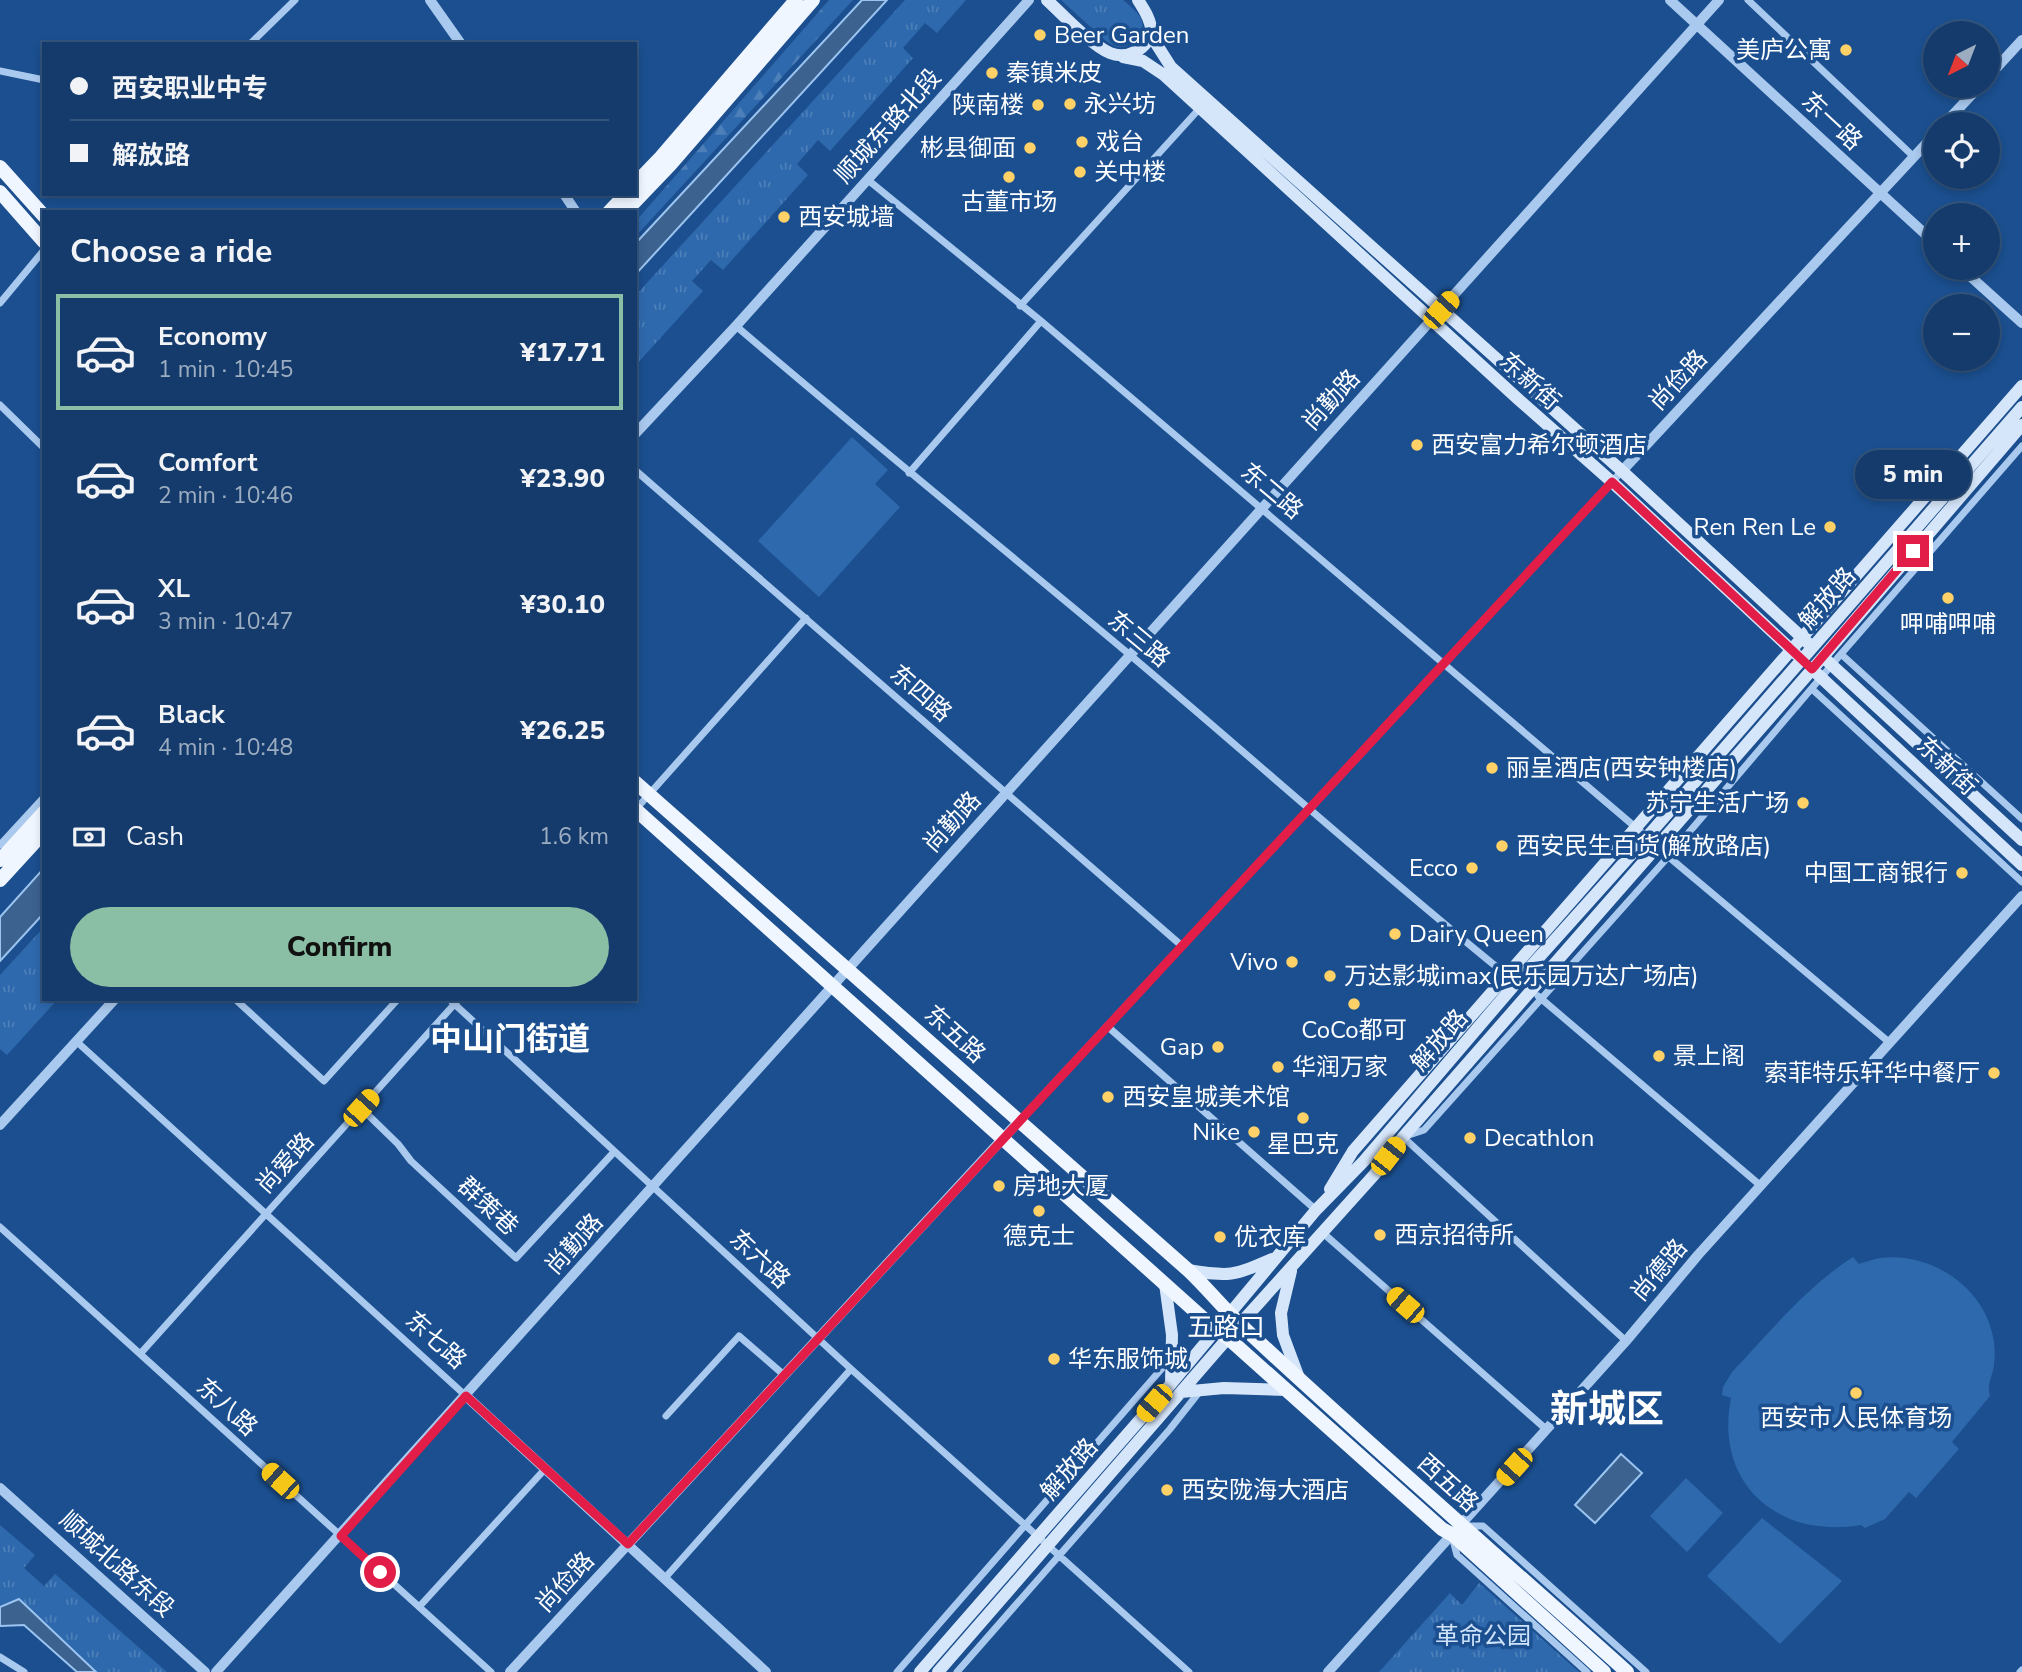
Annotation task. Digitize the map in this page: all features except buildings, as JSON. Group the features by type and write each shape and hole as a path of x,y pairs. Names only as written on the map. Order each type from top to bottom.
{"main road":[{"path":"637,182 796,0"},
{"path":"627,210 670,165 813,0"},
{"name":"东新街","path":"1047,0 1101,49 1112,55 1143,61 1156,69 1612,482 1802,659"},
{"name":"东新街","path":"1138,0 1151,26 1150,34 1171,67 1622,471 1808,642"},
{"path":"1123,57 1138,50 1146,43 1150,34"},
{"path":"0,167 42,214"},
{"path":"0,192 42,240"},
{"path":"611,210 624,196"},
{"path":"1642,833 1792,650 1808,642 2022,386"},
{"name":"解放路","path":"938,1672 1048,1546 1176,1388 1229,1312 1317,1210 1364,1161 1512,979 1802,659 1808,642 2022,407"},
{"name":"解放路","path":"920,1672 1037,1536 1176,1388 1228,1338 1374,1175 1403,1137 1536,994 1657,847 1817,673 2022,425"},
{"name":"东新街","path":"1827,661 2022,840"},
{"name":"东新街","path":"1817,673 2022,865"},
{"name":"东五路","path":"637,784 1188,1270 1240,1324"},
{"name":"东五路","path":"637,812 1228,1338"},
{"path":"0,860 42,817"},
{"path":"0,880 42,817"},
{"path":"1317,1210 1353,1152 1512,979"},
{"path":"1393,1106 1413,1103"},
{"path":"1188,1270 1218,1275 1237,1274 1275,1257"},
{"path":"1291,1268 1281,1312 1283,1335 1299,1378"},
{"path":"1165,1284 1176,1388 1200,1391 1224,1388 1286,1390"},
{"name":"西五路","path":"1240,1324 1604,1672"},
{"name":"西五路","path":"1228,1338 1442,1529 1457,1530 1627,1672"}],"street":[{"path":"252,42 295,0"},
{"path":"429,0 460,42"},
{"name":"顺城东路北段","path":"637,432 736,326 1029,0"},
{"name":"东一路","path":"1670,0 1923,233"},
{"name":"尚勤路","path":"216,1672 1719,0"},
{"path":"1748,0 1914,157"},
{"path":"2000,64 2022,40"},
{"path":"0,71 42,80"},
{"path":"1955,112 1969,98"},
{"path":"1020,306 1200,108"},
{"name":"尚俭路","path":"510,1672 1923,147"},
{"name":"东二路","path":"868,180 1041,321 1642,833"},
{"path":"0,303 42,252"},
{"path":"1974,280 2022,323"},
{"path":"909,474 1041,321"},
{"name":"东三路","path":"736,326 1512,979"},
{"path":"0,405 42,446"},
{"path":"1827,661 1841,654 2022,446"},
{"name":"东四路","path":"637,472 1182,946"},
{"path":"637,808 806,618"},
{"name":"东新街","path":"1808,642 1827,661"},
{"path":"1841,654 2022,819"},
{"name":"东新街","path":"1802,659 1817,673"},
{"path":"1761,1186 1536,994 1668,857 1812,689 1817,673"},
{"path":"1812,689 2022,881"},
{"path":"0,845 42,799"},
{"path":"1657,847 1890,1043"},
{"name":"尚德路","path":"1328,1672 1548,1430 1698,1255 2022,896"},
{"path":"0,1125 113,1001"},
{"path":"237,1001 324,1081 396,1001"},
{"name":"东六路","path":"454,1001 818,1339 1189,1672"},
{"name":"尚爱路","path":"140,1354 454,1001"},
{"path":"1107,1026 1317,1210"},
{"name":"东七路","path":"76,1041 766,1672"},
{"name":"群策巷","path":"361,1108 398,1144 411,1161 516,1258 614,1152"},
{"path":"1403,1137 1626,1341"},
{"name":"东八路","path":"0,1227 491,1672"},
{"path":"1323,1233 1548,1430"},
{"path":"666,1416 739,1336 784,1376"},
{"path":"897,1672 1171,1358"},
{"path":"664,1579 851,1369"},
{"path":"957,1672 1200,1391"},
{"path":"419,1607 545,1469"},
{"name":"顺城北路东段","path":"0,1488 205,1672"},
{"path":"1587,1672 1457,1555 1457,1530 1483,1526 1646,1672"},
{"path":"0,1657 24,1672"}],"green space":[{"path":"829,0 853,0 637,235 637,220"},
{"path":"905,0 966,0 937,33 925,23 903,48 913,58 830,151 818,140 797,164 808,175 723,270 711,260 692,281 703,291 637,364 637,294"},
{"path":"1061,0 1123,0 1139,16 1142,31 1130,44 1116,46 1106,41"},
{"path":"852,437 888,470 875,484 900,507 819,597 758,541"},
{"path":"42,929 42,1001 56,1001 7,1055 0,1049 0,975"},
{"name":"西安市人民体育场","path":"1853,1257 1859,1264 1880,1258 1917,1260 1952,1276 1979,1303 1988,1319 1995,1351 1990,1396 1952,1442 1959,1449 1916,1498 1909,1492 1885,1519 1865,1528 1861,1525 1831,1527 1803,1523 1779,1514 1758,1499 1743,1480 1732,1456 1728,1429 1731,1398 1722,1395 1723,1387 1732,1372 1775,1326 1804,1296"},
{"path":"1686,1478 1723,1513 1687,1552 1650,1516"},
{"path":"1762,1518 1842,1581 1780,1644 1707,1576"},
{"path":"0,1525 35,1555 24,1568 44,1586 55,1574 167,1672 95,1672 0,1607"},
{"name":"革命公园","path":"1479,1583 1579,1672 1379,1672 1450,1593 1462,1605"}],"shaded area":[{"path":"862,0 887,0 637,273 637,242"},
{"path":"42,870 42,915 0,961 0,917"},
{"path":"1621,1454 1642,1473 1595,1523 1575,1505"},
{"path":"19,1599 96,1672 77,1672 24,1625 0,1626 0,1607"}],"place":[{"name":"Beer Garden","path":"1040,35"},
{"name":"美庐公寓","path":"1846,50"},
{"name":"秦镇米皮","path":"992,73"},
{"name":"永兴坊","path":"1070,104"},
{"name":"陕南楼","path":"1038,105"},
{"name":"戏台","path":"1082,142"},
{"name":"彬县御面","path":"1030,148"},
{"name":"关中楼","path":"1080,172"},
{"name":"古董市场","path":"1009,177"},
{"name":"西安城墙","path":"784,217"},
{"name":"西安富力希尔顿酒店","path":"1417,445"},
{"name":"Ren Ren Le","path":"1830,527"},
{"name":"呷哺呷哺","path":"1948,598"},
{"name":"丽呈酒店(西安钟楼店)","path":"1492,768"},
{"name":"苏宁生活广场","path":"1803,803"},
{"name":"西安民生百货(解放路店)","path":"1502,846"},
{"name":"Ecco","path":"1472,868"},
{"name":"中国工商银行","path":"1962,873"},
{"name":"Dairy Queen","path":"1395,934"},
{"name":"Vivo","path":"1292,962"},
{"name":"万达影城imax(民乐园万达广场店)","path":"1330,976"},
{"name":"CoCo都可","path":"1354,1004"},
{"name":"Gap","path":"1218,1047"},
{"name":"景上阁","path":"1659,1056"},
{"name":"华润万家","path":"1278,1067"},
{"name":"索菲特乐轩华中餐厅","path":"1994,1073"},
{"name":"西安皇城美术馆","path":"1108,1097"},
{"name":"星巴克","path":"1303,1118"},
{"name":"Nike","path":"1254,1132"},
{"name":"Decathlon","path":"1470,1138"},
{"name":"房地大厦","path":"999,1186"},
{"name":"德克士","path":"1039,1211"},
{"name":"西京招待所","path":"1380,1235"},
{"name":"优衣库","path":"1220,1237"},
{"name":"华东服饰城","path":"1054,1359"},
{"name":"西安市人民体育场","path":"1856,1393"},
{"name":"西安陇海大酒店","path":"1167,1490"}],"district":[{"name":"中山门街道","path":"510,1039"},
{"name":"五路口","path":"1226,1327"},
{"name":"新城区","path":"1607,1409"}],"route":[{"path":"380,1572 341,1536 466,1396 628,1544 1612,482 1812,669 1913,551"}]}
